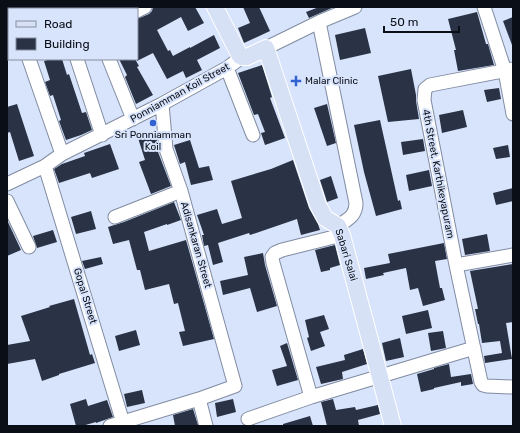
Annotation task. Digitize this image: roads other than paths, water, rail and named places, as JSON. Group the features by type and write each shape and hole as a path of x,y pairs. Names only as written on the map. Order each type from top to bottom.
{"main road":[{"path":"215,7 238,54 242,57"},
{"name":"Ponniamman Koil Street","path":"242,57 247,57 266,48"},
{"name":"Sabari Salai","path":"266,48 318,205 325,218 340,230 393,426"}],"street":[{"name":"Ponniamman Koil Street","path":"266,48 319,22 356,7"},
{"path":"484,7 509,70 513,114"},
{"path":"311,397 272,257 275,252 340,230 354,215 356,208 319,22"},
{"name":"Ponniamman Koil Street","path":"7,184 45,166 62,154 162,104 227,68 242,57"},
{"path":"29,60 62,154"},
{"path":"77,60 102,135"},
{"path":"109,60 133,119"},
{"path":"227,68 253,135"},
{"name":"4th Street, Karthikeyapuram","path":"509,70 430,85 425,90 424,100 456,265 481,382 483,385 487,386 513,387"},
{"name":"Adisankaran Street","path":"162,104 166,150 180,191 235,386 199,398"},
{"name":"Gopal Street","path":"45,166 124,424"},
{"path":"115,217 180,191"},
{"path":"7,201 29,247"},
{"path":"456,265 513,254"},
{"path":"248,419 311,397 474,348"},
{"path":"110,426 124,424 199,398 206,426"}],"place":[{"name":"Malar Clinic","path":"296,81"},
{"name":"Sri Ponniamman Koil","path":"153,123"}]}
